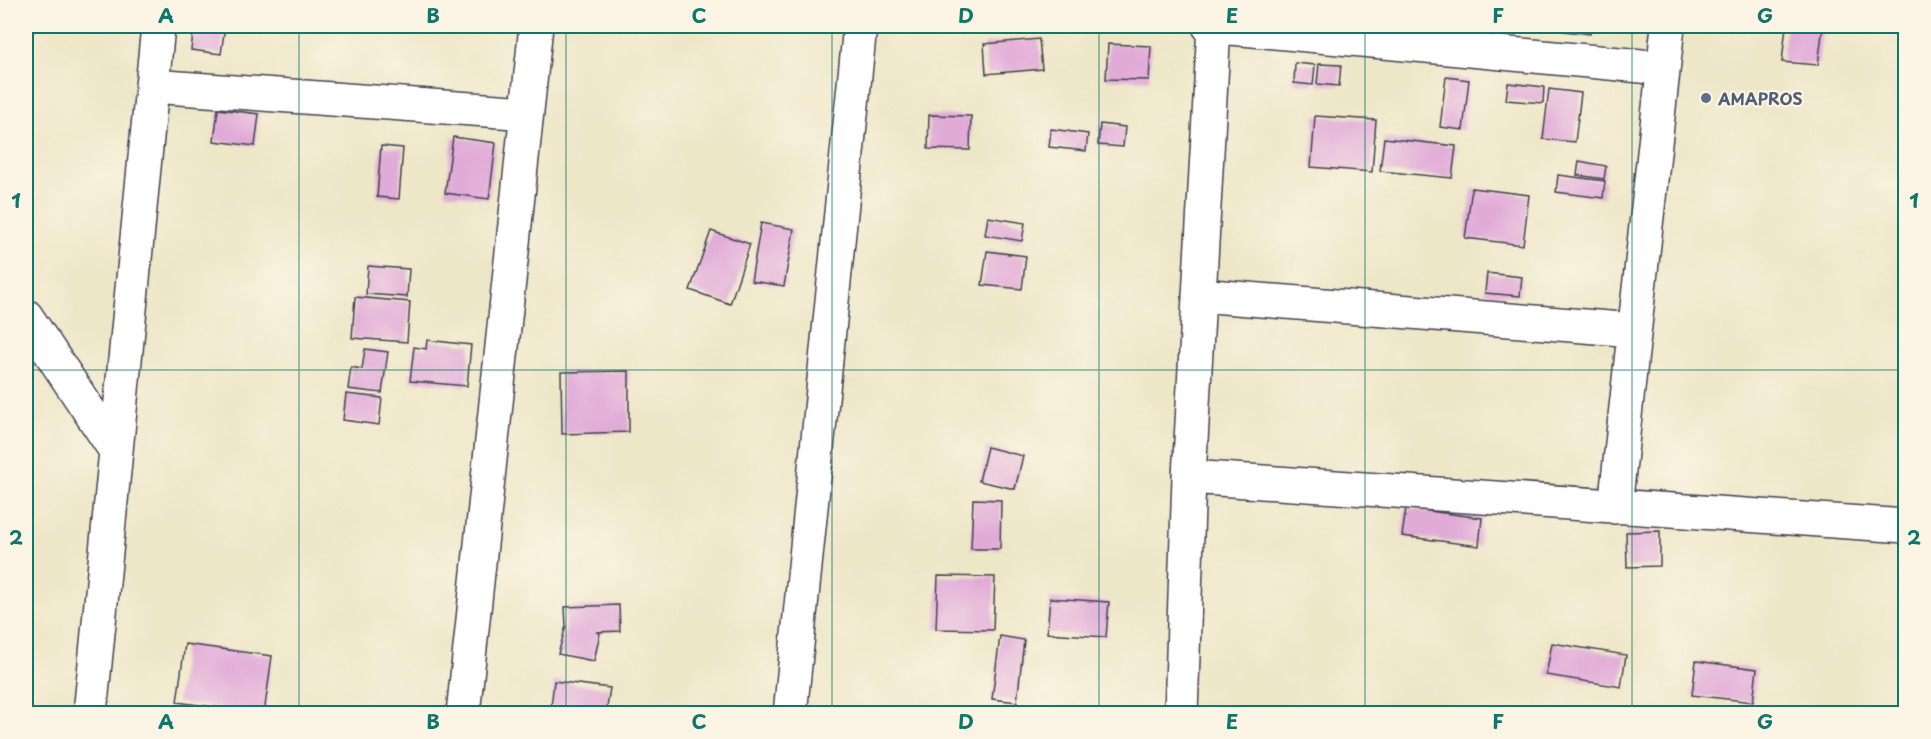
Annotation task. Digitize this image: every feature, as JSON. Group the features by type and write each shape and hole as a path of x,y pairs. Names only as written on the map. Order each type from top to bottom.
{"street":[{"path":"90,714 158,26"},
{"path":"463,714 536,26"},
{"path":"790,714 860,26"},
{"path":"1209,26 1663,68"},
{"path":"1181,714 1189,477 1214,26"},
{"path":"1615,507 1668,26"},
{"path":"152,86 527,113"},
{"path":"1199,295 1634,330"},
{"path":"26,316 116,451"},
{"path":"1189,477 1905,526"}],"building":[{"path":"26,26 42,26 26,36"},
{"path":"194,26 225,26 221,54 191,50"},
{"path":"1565,26 1591,26 1590,34 1564,31"},
{"path":"1786,26 1823,26 1818,65 1782,62"},
{"path":"1039,39 1042,69 986,74 984,44"},
{"path":"1108,44 1151,46 1149,80 1106,79"},
{"path":"1295,63 1315,65 1313,85 1294,83"},
{"path":"1319,64 1341,65 1339,86 1317,84"},
{"path":"1446,77 1469,80 1463,130 1440,127"},
{"path":"1508,83 1544,87 1543,103 1506,100"},
{"path":"1549,89 1581,93 1575,142 1543,139"},
{"path":"218,109 259,114 255,146 214,141"},
{"path":"929,115 971,116 970,150 928,149"},
{"path":"1315,116 1376,120 1372,172 1311,167"},
{"path":"1100,124 1125,127 1123,147 1098,145"},
{"path":"1051,129 1088,134 1086,151 1049,147"},
{"path":"453,137 496,143 489,199 445,193"},
{"path":"1384,138 1456,146 1452,178 1380,171"},
{"path":"381,146 403,148 399,199 377,197"},
{"path":"1579,161 1606,166 1604,179 1577,175"},
{"path":"1558,175 1605,181 1603,198 1556,192"},
{"path":"1472,188 1529,195 1523,245 1465,238"},
{"path":"988,217 1025,223 1022,241 985,235"},
{"path":"761,223 794,229 784,286 751,281"},
{"path":"711,231 750,244 730,304 690,290"},
{"path":"987,251 1026,256 1022,289 982,285"},
{"path":"368,266 409,269 407,297 366,294"},
{"path":"1487,273 1522,277 1520,296 1485,293"},
{"path":"355,297 410,302 407,342 352,338"},
{"path":"427,340 471,345 467,386 410,381 414,347 426,349"},
{"path":"365,349 388,352 382,393 348,389 351,367 362,369"},
{"path":"629,371 629,432 562,434 561,372"},
{"path":"346,394 382,398 379,425 343,420"},
{"path":"987,447 1023,456 1015,489 979,481"},
{"path":"973,499 1001,500 1000,549 971,549"},
{"path":"1406,508 1482,518 1479,546 1402,536"},
{"path":"1660,531 1660,566 1627,567 1626,532"},
{"path":"938,576 995,577 993,630 936,629"},
{"path":"1050,598 1109,602 1106,637 1047,633"},
{"path":"619,605 620,631 596,632 600,633 594,661 558,654 566,626 565,607"},
{"path":"1000,636 1024,640 1017,702 992,699"},
{"path":"1552,643 1626,655 1621,687 1546,675"},
{"path":"185,644 272,656 264,714 177,702"},
{"path":"1696,661 1757,669 1753,702 1692,695"},
{"path":"554,681 610,688 606,714 551,707"}],"place":[{"name":"AMAPROS","path":"1706,98"}]}
